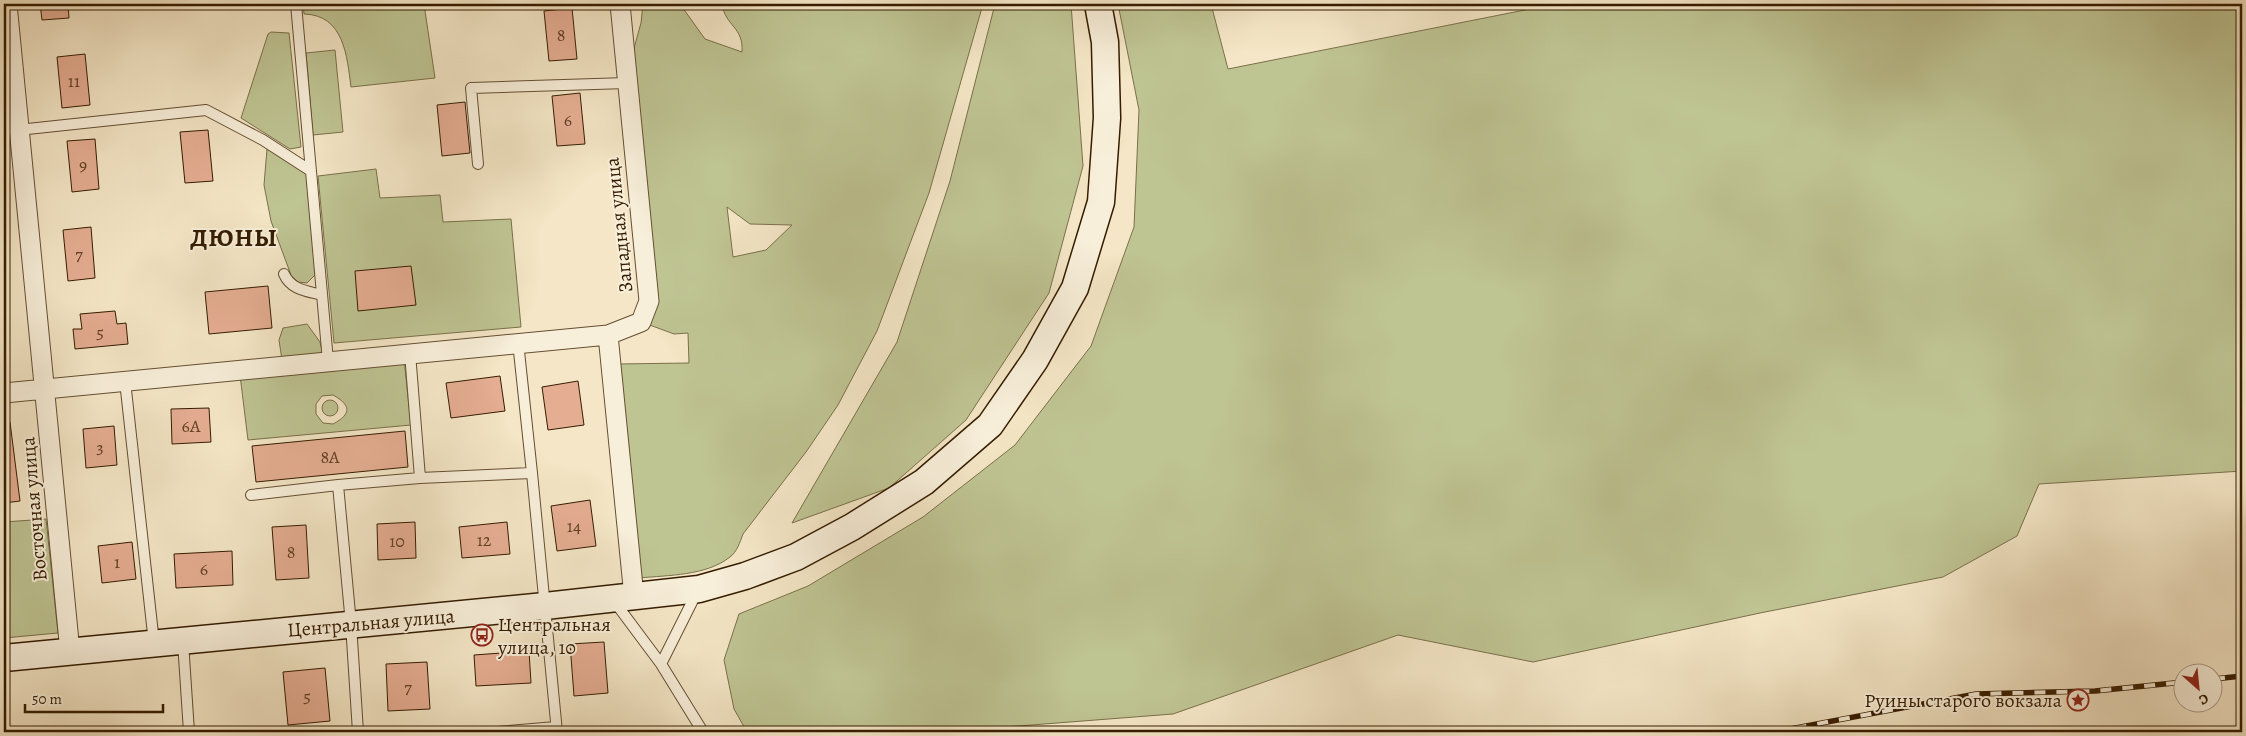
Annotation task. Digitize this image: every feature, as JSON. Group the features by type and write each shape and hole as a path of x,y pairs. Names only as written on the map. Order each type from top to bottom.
{"main road":[{"name":"Центральная улица","path":"4,658 699,590 796,557 852,527 924,482 990,425 1035,360 1075,288 1100,202 1107,118 1105,42 1098,4"}],"street":[{"name":"Восточная улица","path":"6,4 70,652"},
{"name":"Западная улица","path":"4,394 518,342 608,335 641,322 649,301 620,4"},
{"path":"608,335 624,598"}],"lane":[{"path":"296,4 328,361"},
{"path":"478,164 471,88 627,83"},
{"path":"18,130 206,110 263,140 311,170"},
{"path":"284,274 288,282 295,287 322,295"},
{"path":"498,732 557,730 518,342"},
{"path":"410,353 420,478"},
{"path":"125,381 154,643"},
{"path":"250,495 420,478 532,473"},
{"path":"338,485 351,624 358,732"},
{"path":"661,664 699,590"},
{"path":"624,598 661,664 703,732"},
{"path":"183,641 189,732"}],"green space":[{"path":"303,4 424,4 435,78 351,87 348,63 341,39 328,21 317,16 304,14"},
{"path":"643,4 680,4 705,39 742,52 740,37 727,17 722,4 757,4 760,8 765,4 983,4 929,193 877,331 838,405 806,452 743,534 738,547 732,555 710,568 686,574 640,578 618,364 689,363 688,333 674,334 647,324 633,52 641,23","holes":["727,207 750,224 792,225 766,250 733,257"]},
{"path":"995,4 1071,4 1083,166 1049,293 966,420 889,488 792,523 897,342 950,181"},
{"path":"1118,4 1211,4 1228,69 1555,4 2242,4 2242,471 2039,484 2017,536 1943,577 1760,613 1533,662 1398,635 1173,714 941,732 747,732 734,709 724,660 739,614 808,586 923,517 1015,445 1091,346 1134,227 1139,110"},
{"path":"271,32 289,33 301,147 290,149 241,118 268,34"},
{"path":"335,50 343,132 313,135 306,53"},
{"path":"270,148 307,173 316,274 307,283 298,282 291,275 271,221 264,185 267,149"},
{"path":"376,169 380,198 440,195 443,222 511,219 521,327 334,343 318,176"},
{"path":"307,324 320,342 323,355 282,360 279,340 283,328"},
{"path":"404,359 411,425 248,440 240,375","holes":["333,395 347,409 344,417 333,424 323,423 316,414 316,404 322,396"]},
{"path":"327,400 333,400 338,405 336,414 327,416 322,411 322,405"},
{"path":"46,519 58,633 4,638 4,522"}],"building":[{"path":"40,4 68,4 69,18 42,20"},
{"path":"572,8 577,59 549,61 544,11"},
{"path":"85,54 90,105 62,108 57,57"},
{"path":"580,93 585,144 557,146 552,96"},
{"path":"465,102 470,153 442,156 437,105"},
{"path":"208,130 213,181 185,183 180,132"},
{"path":"95,139 99,189 72,192 67,141"},
{"path":"91,227 95,278 68,281 63,230"},
{"path":"411,266 416,305 358,311 355,271"},
{"path":"268,286 272,328 209,334 205,292"},
{"path":"115,311 117,324 126,323 128,344 75,349 73,329 82,329 80,314"},
{"path":"500,376 505,411 451,418 446,383"},
{"path":"578,381 584,425 548,430 542,387"},
{"path":"209,408 211,442 172,444 171,409"},
{"path":"10,422 20,501 4,503 4,423"},
{"path":"114,426 117,465 86,468 83,429"},
{"path":"405,431 408,467 256,482 252,446"},
{"path":"590,500 596,546 557,551 551,506"},
{"path":"415,522 416,558 378,560 377,524"},
{"path":"507,522 510,554 462,558 459,527"},
{"path":"306,525 309,578 276,580 272,527"},
{"path":"132,542 136,579 102,583 98,546"},
{"path":"232,551 233,585 176,588 174,554"},
{"path":"604,642 608,693 574,696 570,644"},
{"path":"529,651 531,683 476,686 474,655"},
{"path":"427,662 430,709 388,711 386,664"},
{"path":"325,668 330,721 288,725 283,672"}],"railway":[{"path":"2224,678 2242,676"},
{"path":"1774,732 1976,694 2095,691 2174,683"}],"place":[{"name":"Центральная улица, 10","path":"482,635"},
{"name":"Руины старого вокзала","path":"2078,700"}],"district":[{"name":"ДЮНЫ","path":"234,238"}]}
